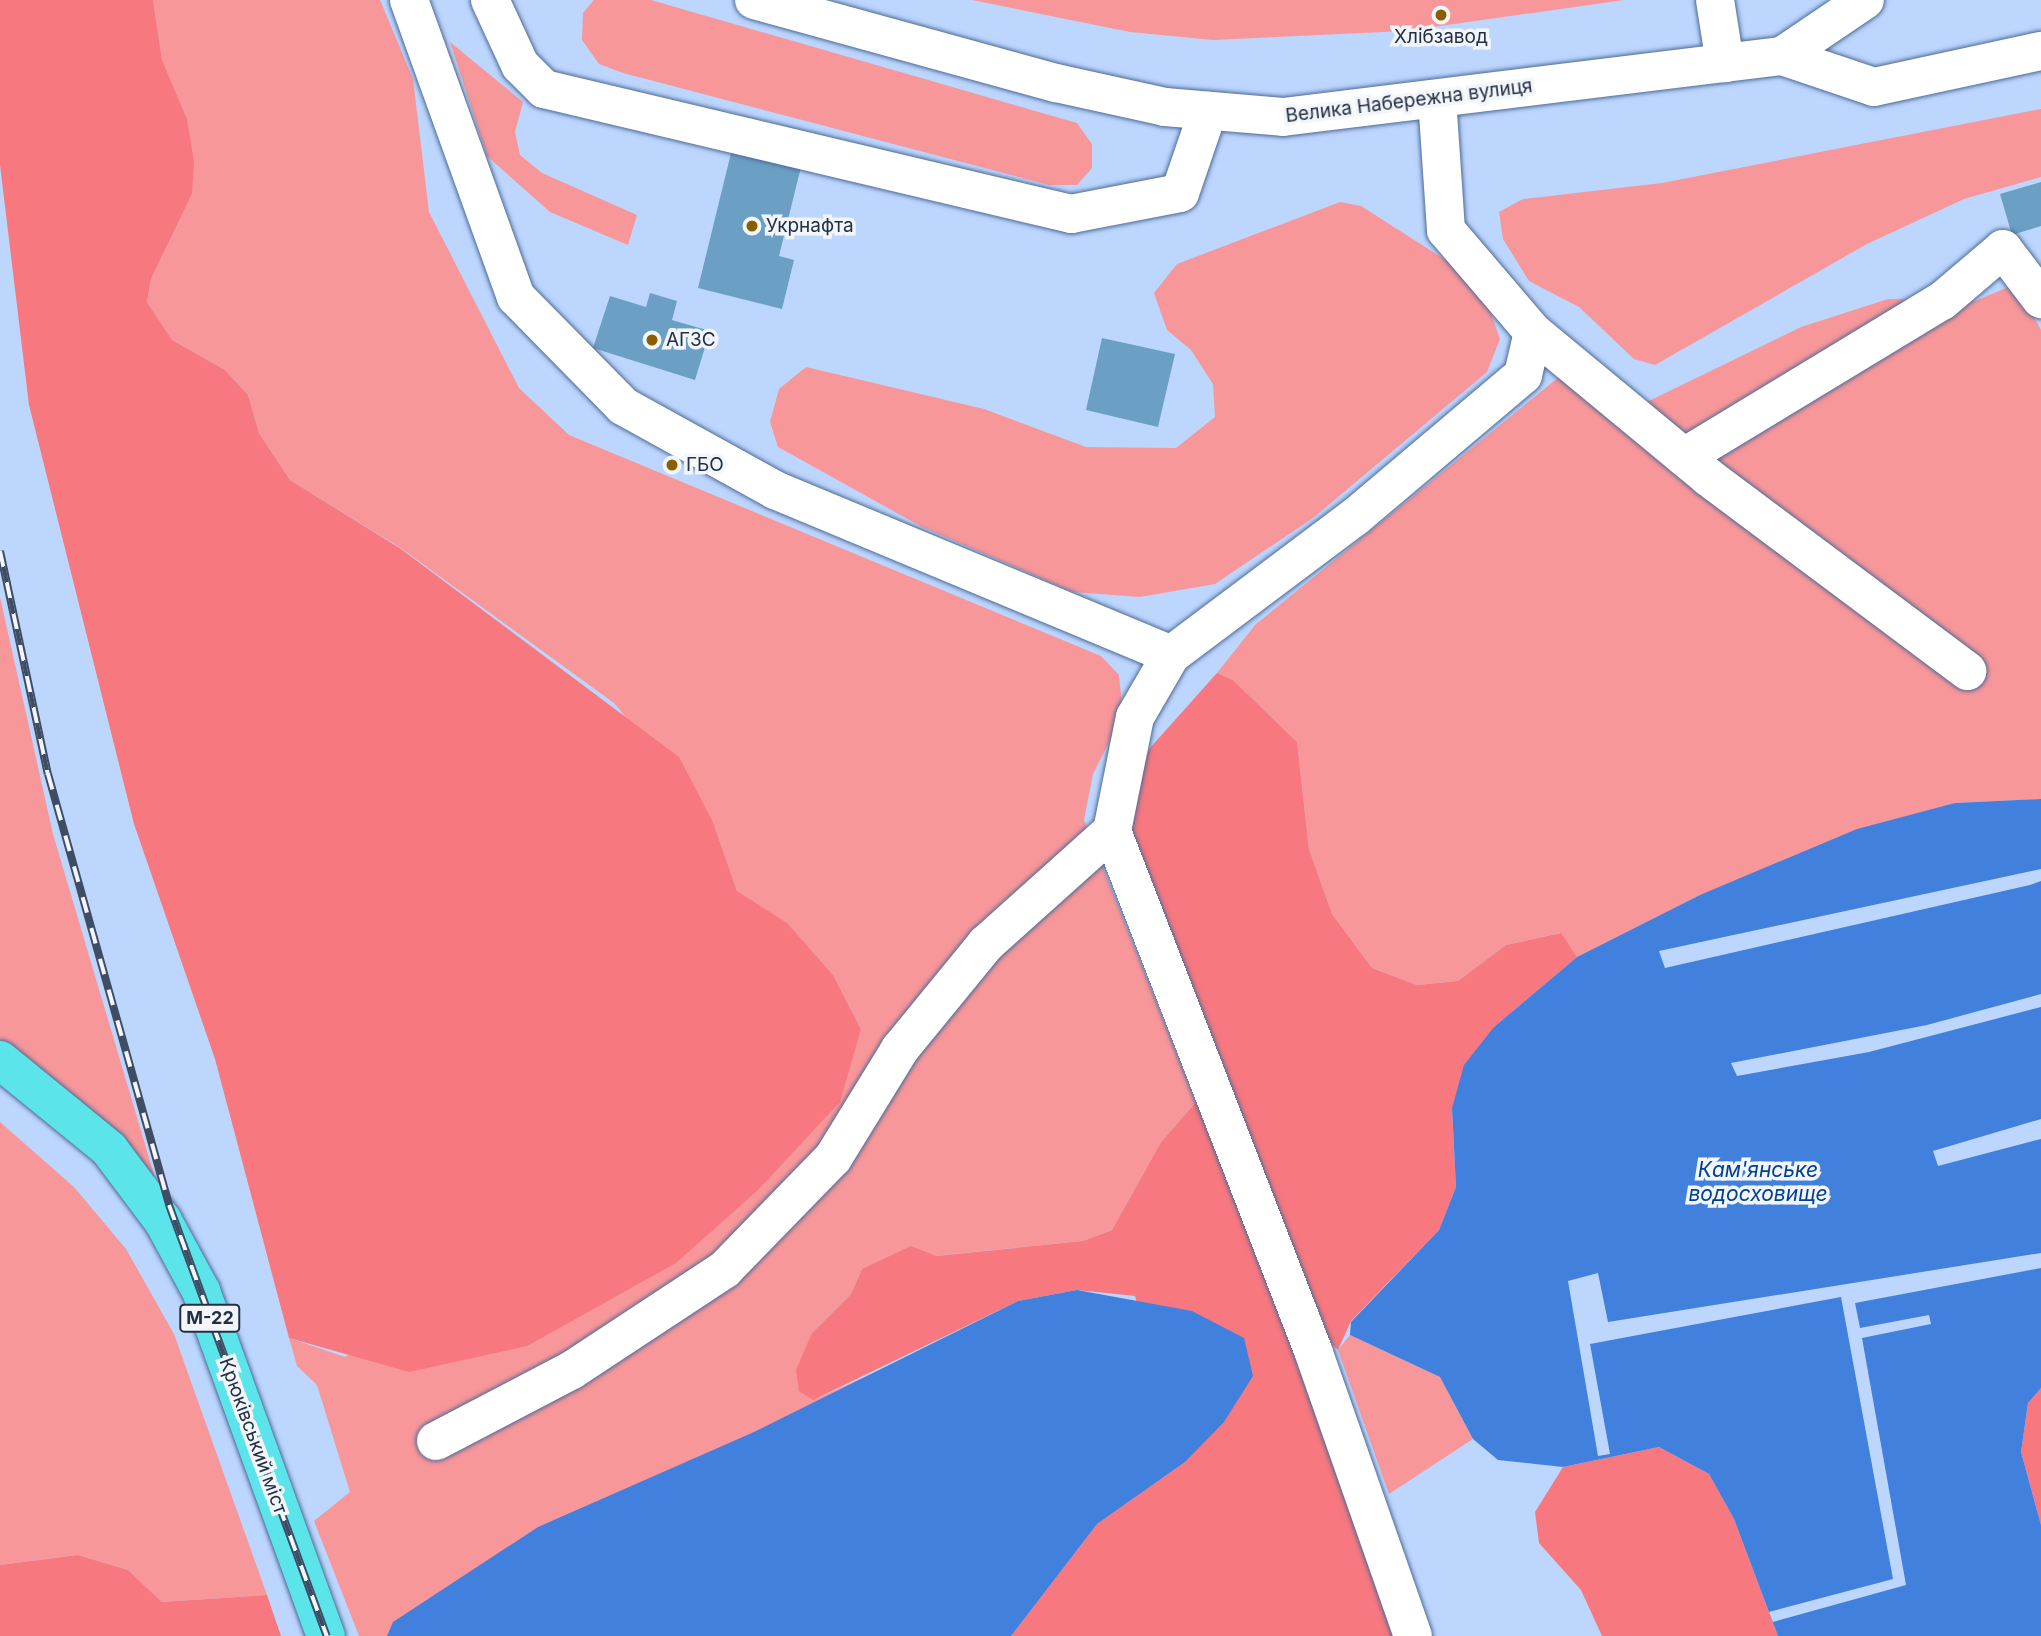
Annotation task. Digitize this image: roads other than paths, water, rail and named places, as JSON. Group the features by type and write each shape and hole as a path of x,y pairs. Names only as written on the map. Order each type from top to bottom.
{"highway":[{"name":"Крюківський міст","path":"0,1060 109,1149 163,1220 201,1291 326,1636"}],"street":[{"path":"409,0 516,297 623,406 775,490 1171,654"},
{"path":"490,0 520,65 544,89 1071,214 1180,193 1208,111"},
{"name":"Велика Набережна вулиця","path":"754,0 1056,83 1208,111 1283,117 1782,56 1874,87 2041,51"},
{"path":"1715,0 1726,63"},
{"name":"Велика Набережна вулиця","path":"1782,56 1865,0"},
{"path":"1437,99 1446,230 1533,332 1684,457 1967,671"},
{"path":"1684,457 1942,301 2003,249 2041,299"},
{"path":"1413,1636 1314,1353 1112,831 1135,717 1171,654 1356,517 1522,375 1533,332"},
{"path":"436,1441 572,1370 725,1269 833,1158 900,1049 986,943 1112,831"}],"water":[{"name":"Кам'янське водосховище","path":"2041,799 2041,1388 2028,1403 2021,1452 2041,1525 2041,1636 1778,1636 1734,1519 1709,1474 1659,1447 1563,1467 1498,1460 1473,1439 1440,1377 1350,1335 1351,1322 1439,1230 1456,1187 1452,1108 1464,1065 1494,1027 1577,957 1700,895 1857,829 1955,803"},
{"path":"1077,1290 1192,1311 1244,1338 1253,1376 1224,1422 1185,1462 1097,1524 1011,1636 387,1636 393,1622 538,1527 754,1432 1018,1301"}],"railway":[{"path":"0,551 48,774 169,1205 327,1636"}],"place":[{"name":"Хлібзавод","path":"1441,15"},
{"name":"Укрнафта","path":"752,226"},
{"name":"АГЗС","path":"652,340"},
{"name":"ГБО","path":"672,465"}]}
